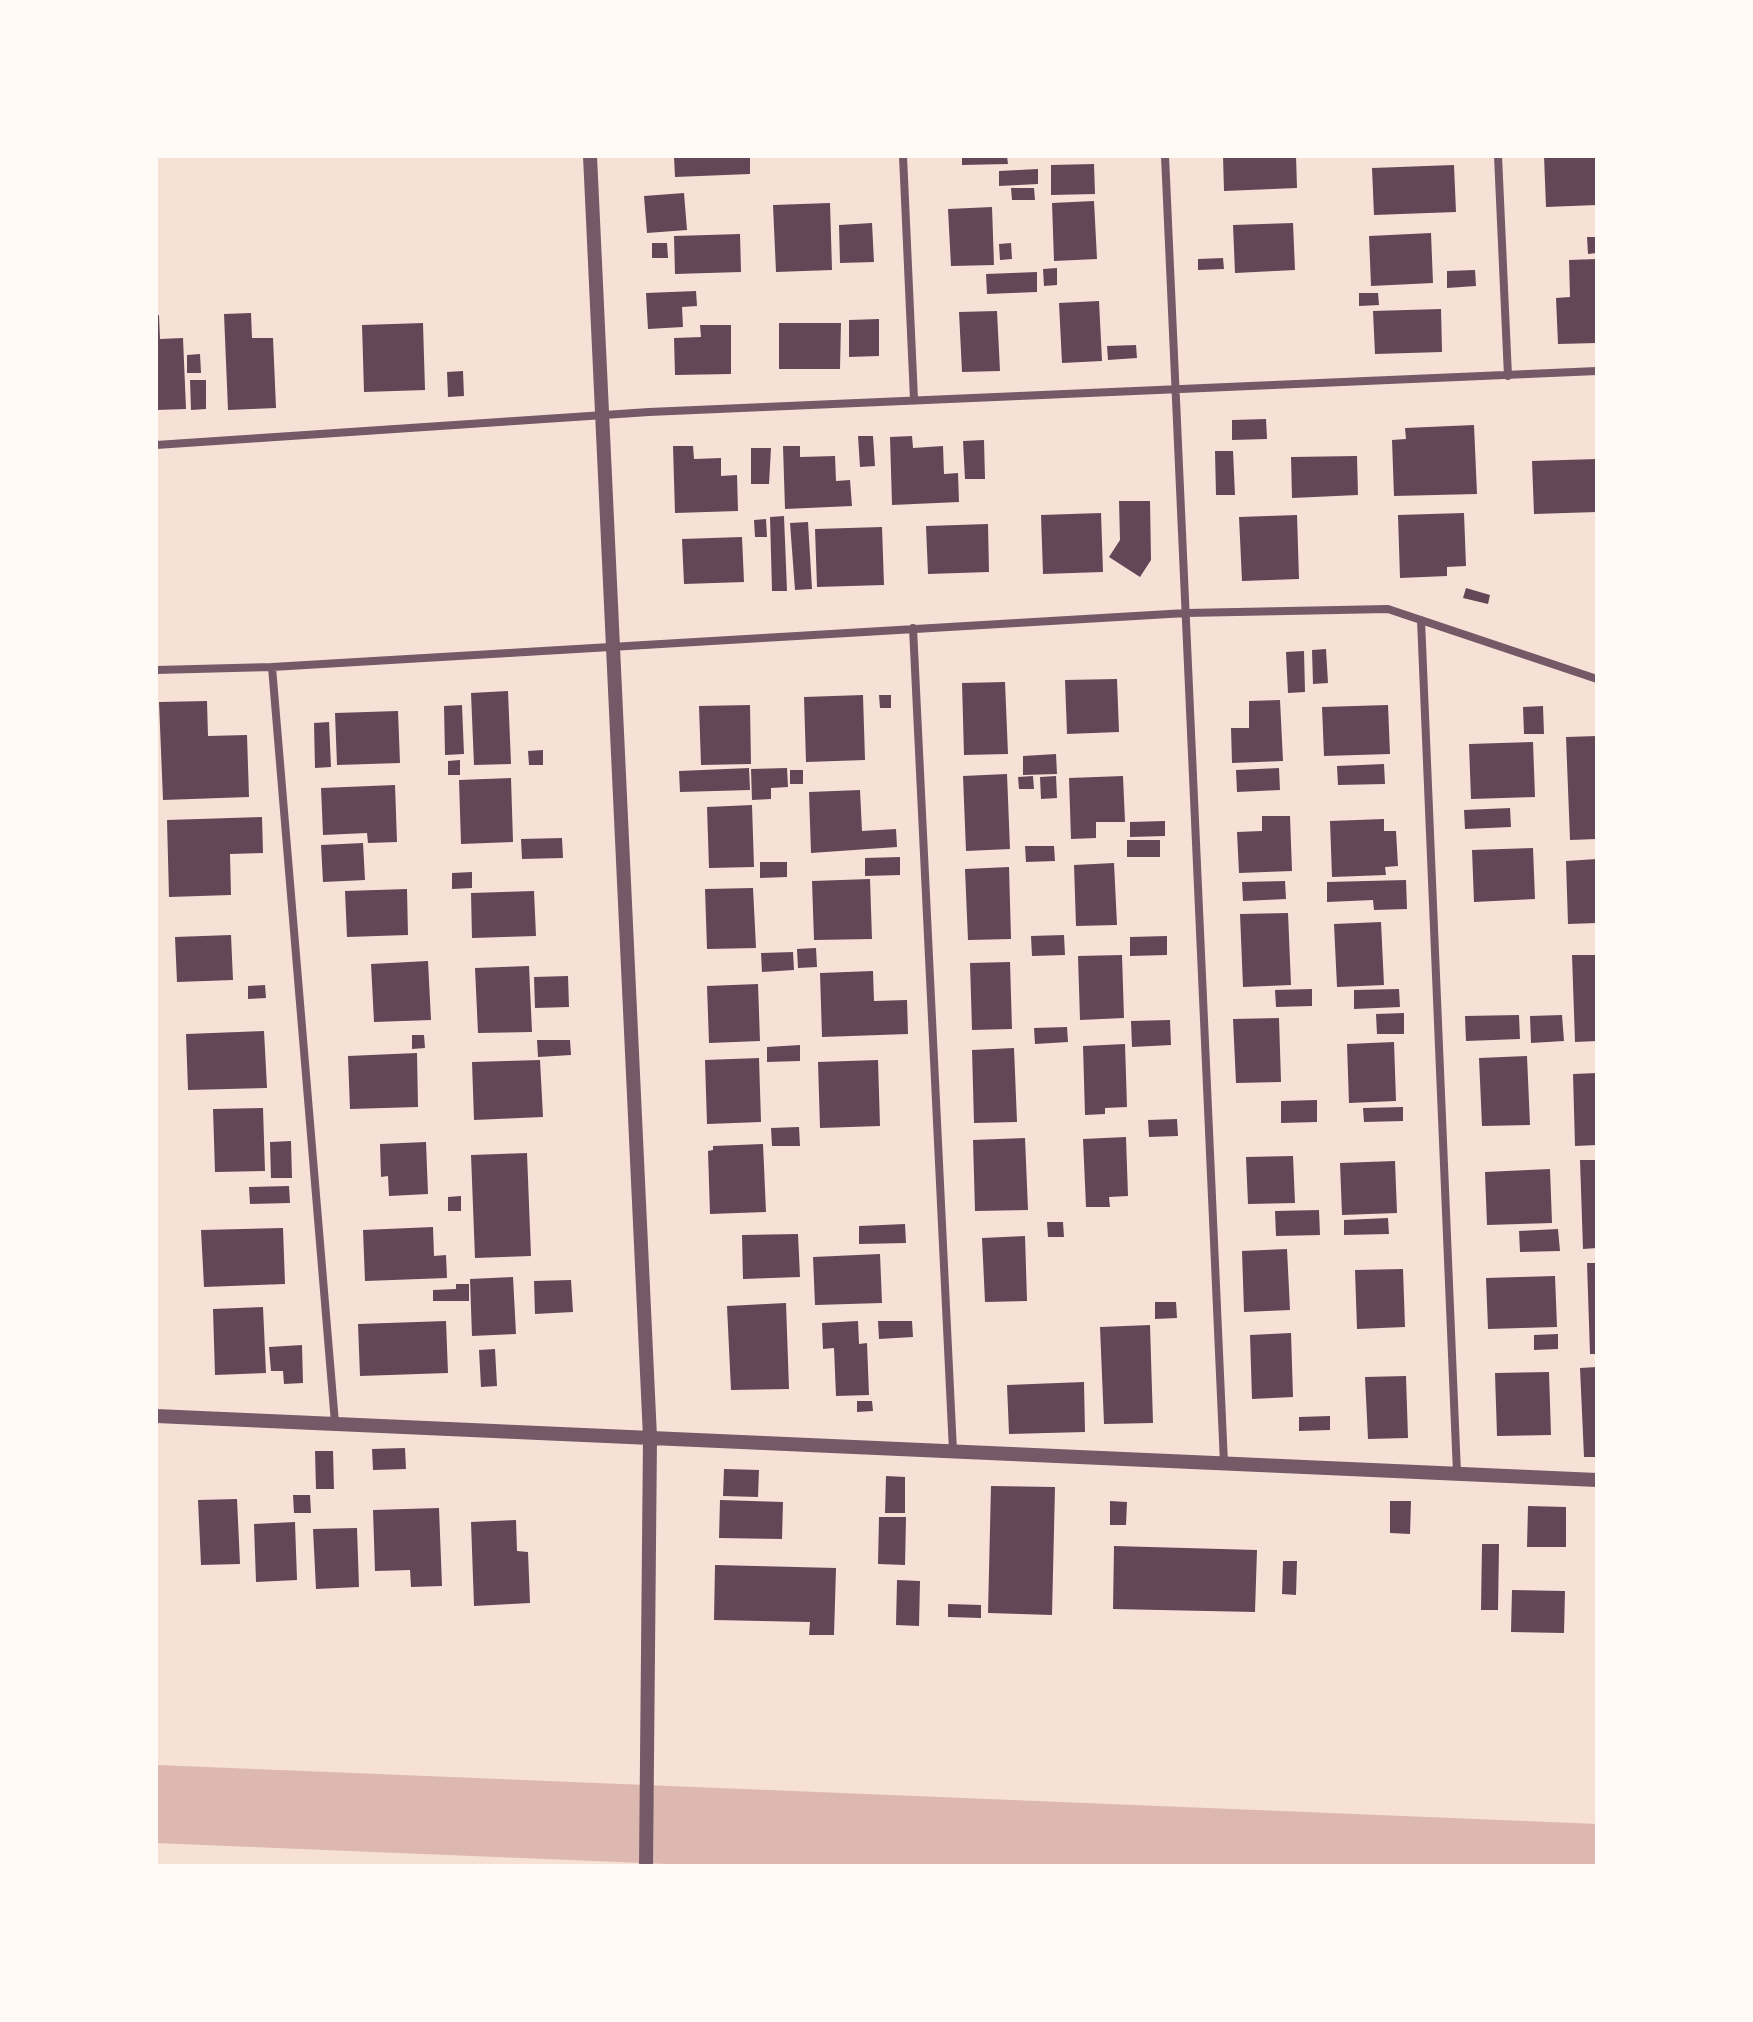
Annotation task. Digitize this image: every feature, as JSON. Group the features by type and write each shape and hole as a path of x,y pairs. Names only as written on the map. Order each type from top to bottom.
{"street":[{"path":"590,156 650,1437 646,1866"},
{"path":"903,156 914,399"},
{"path":"1165,156 1224,1463"},
{"path":"1498,156 1508,376"},
{"path":"156,445 602,415 1597,371"},
{"path":"156,670 272,667 1186,613 1388,609 1597,679"},
{"path":"1421,620 1457,1473"},
{"path":"913,628 953,1451"},
{"path":"272,667 335,1423"},
{"path":"156,1416 1597,1480"}],"building":[{"path":"750,156 750,174 675,177 674,157"},
{"path":"962,156 1007,156 1008,164 962,165"},
{"path":"1223,156 1296,156 1297,188 1224,191"},
{"path":"1544,156 1597,156 1597,205 1546,207"},
{"path":"1094,164 1095,194 1051,195 1051,165"},
{"path":"1454,165 1456,212 1374,215 1372,168"},
{"path":"1038,169 1038,184 999,186 999,171"},
{"path":"1011,188 1034,188 1035,200 1012,200"},
{"path":"684,193 687,230 647,233 644,196"},
{"path":"1094,201 1097,259 1054,261 1052,203"},
{"path":"830,203 832,270 776,272 773,205"},
{"path":"992,207 994,265 951,266 948,209"},
{"path":"872,223 874,262 840,263 839,225"},
{"path":"1293,223 1295,270 1235,273 1233,225"},
{"path":"1431,233 1433,283 1371,286 1369,236"},
{"path":"740,234 741,272 675,274 674,236"},
{"path":"1587,237 1597,237 1597,253 1588,254"},
{"path":"652,243 667,243 668,258 652,258"},
{"path":"1011,243 1012,259 1000,260 999,244"},
{"path":"1223,258 1224,269 1198,270 1198,259"},
{"path":"1597,259 1597,343 1558,344 1556,298 1570,297 1569,260"},
{"path":"1057,268 1057,285 1044,286 1043,269"},
{"path":"1475,270 1476,286 1447,288 1447,271"},
{"path":"1037,272 1037,292 987,294 986,274"},
{"path":"696,291 697,306 682,307 683,327 648,329 646,293"},
{"path":"1359,293 1378,293 1379,305 1359,306"},
{"path":"1099,301 1102,361 1062,363 1059,303"},
{"path":"1441,309 1442,352 1375,354 1373,311"},
{"path":"997,311 1000,371 962,372 959,312"},
{"path":"251,313 252,338 273,338 276,408 228,410 224,314"},
{"path":"156,315 159,315 160,339 183,338 186,409 156,410"},
{"path":"879,319 879,356 849,357 849,320"},
{"path":"423,323 425,390 364,392 362,325"},
{"path":"779,323 841,323 840,369 779,369"},
{"path":"700,325 731,325 731,374 675,375 674,338 701,337"},
{"path":"1136,345 1137,358 1108,360 1107,346"},
{"path":"200,354 201,373 187,373 187,355"},
{"path":"463,371 464,396 448,397 447,372"},
{"path":"190,380 206,380 206,409 191,410"},
{"path":"1266,419 1267,439 1232,440 1232,420"},
{"path":"1474,425 1477,494 1394,496 1392,440 1406,439 1405,428"},
{"path":"858,436 873,436 875,466 860,467"},
{"path":"912,436 913,448 943,446 944,474 958,473 959,502 892,505 890,437"},
{"path":"984,440 985,479 965,479 963,441"},
{"path":"673,446 693,446 694,459 721,458 721,476 737,475 738,511 675,513"},
{"path":"783,446 800,446 800,457 835,456 836,481 850,480 852,506 785,509"},
{"path":"751,448 771,448 769,484 751,484"},
{"path":"1215,451 1233,451 1235,495 1216,495"},
{"path":"1357,456 1358,495 1292,498 1291,457"},
{"path":"1597,459 1597,512 1534,514 1532,461"},
{"path":"1119,501 1150,501 1151,560 1140,577 1109,557 1120,540"},
{"path":"1101,513 1103,572 1043,574 1041,515"},
{"path":"1464,513 1466,566 1447,567 1447,576 1400,578 1398,515"},
{"path":"1297,515 1299,579 1242,581 1239,517"},
{"path":"784,516 787,591 772,591 770,517"},
{"path":"766,519 767,537 755,537 754,520"},
{"path":"808,522 812,589 795,590 790,523"},
{"path":"988,524 989,572 928,574 926,526"},
{"path":"882,527 884,585 817,587 815,529"},
{"path":"742,537 744,582 684,584 682,539"},
{"path":"1466,588 1490,595 1488,604 1463,598"},
{"path":"1326,649 1328,683 1313,684 1312,650"},
{"path":"1304,651 1305,692 1288,693 1286,652"},
{"path":"1117,679 1119,732 1067,734 1065,680"},
{"path":"1005,682 1008,754 964,755 962,683"},
{"path":"508,691 511,764 474,765 471,693"},
{"path":"863,695 865,760 806,762 804,697"},
{"path":"879,695 891,695 891,708 880,708"},
{"path":"1280,700 1283,761 1232,763 1231,728 1249,728 1249,701"},
{"path":"207,701 208,736 247,735 249,797 163,800 159,702"},
{"path":"462,705 464,754 445,755 444,706"},
{"path":"750,705 751,764 701,765 699,706"},
{"path":"1388,705 1390,754 1324,756 1322,707"},
{"path":"1543,706 1544,734 1524,734 1523,707"},
{"path":"398,711 400,763 337,765 335,713"},
{"path":"329,722 331,767 315,768 314,723"},
{"path":"1597,736 1597,839 1570,840 1566,737"},
{"path":"1533,742 1535,797 1471,799 1469,744"},
{"path":"543,750 543,765 529,765 528,751"},
{"path":"1056,754 1057,774 1023,775 1023,756"},
{"path":"460,760 460,775 448,775 448,761"},
{"path":"1384,764 1385,784 1338,785 1337,766"},
{"path":"749,768 750,790 680,792 679,771"},
{"path":"787,768 788,787 771,788 771,799 752,800 751,769"},
{"path":"1279,768 1280,790 1237,792 1236,770"},
{"path":"790,770 803,770 803,784 790,784"},
{"path":"1007,774 1010,849 966,851 963,776"},
{"path":"1033,776 1034,789 1019,789 1018,777"},
{"path":"1056,776 1057,798 1041,799 1040,777"},
{"path":"1123,776 1125,822 1096,822 1096,838 1071,839 1069,778"},
{"path":"511,778 513,842 461,844 459,780"},
{"path":"395,785 397,842 368,843 367,833 323,835 321,788"},
{"path":"860,790 862,831 896,829 897,847 811,853 809,792"},
{"path":"752,805 754,867 709,868 707,807"},
{"path":"1510,808 1511,827 1465,829 1464,810"},
{"path":"1262,816 1290,816 1292,871 1239,873 1237,832 1262,831"},
{"path":"262,817 263,853 230,854 231,895 169,897 167,820"},
{"path":"1384,819 1384,831 1396,831 1398,866 1385,867 1386,875 1332,877 1330,821"},
{"path":"1165,821 1165,836 1130,837 1130,822"},
{"path":"562,838 563,858 522,859 521,839"},
{"path":"1127,840 1160,840 1160,857 1127,857"},
{"path":"363,843 365,880 323,882 321,845"},
{"path":"1025,846 1054,846 1055,861 1026,862"},
{"path":"1533,848 1535,899 1474,902 1472,850"},
{"path":"900,857 900,875 865,876 865,858"},
{"path":"1597,859 1597,923 1568,924 1566,861"},
{"path":"760,862 787,862 787,877 760,878"},
{"path":"1114,863 1117,925 1076,926 1074,865"},
{"path":"1009,867 1011,939 968,940 965,869"},
{"path":"472,872 472,888 452,889 452,873"},
{"path":"870,879 872,939 814,940 812,881"},
{"path":"1406,880 1407,909 1374,910 1373,900 1327,902 1327,882"},
{"path":"1285,881 1286,899 1243,901 1242,882"},
{"path":"753,888 756,948 707,949 705,889"},
{"path":"407,889 408,935 347,937 345,891"},
{"path":"534,891 536,936 472,938 471,893"},
{"path":"1288,913 1291,985 1243,987 1240,914"},
{"path":"1381,922 1384,985 1337,987 1334,924"},
{"path":"231,935 233,980 177,982 175,937"},
{"path":"1064,935 1065,955 1032,956 1031,936"},
{"path":"1167,936 1167,955 1130,956 1130,937"},
{"path":"816,948 817,967 798,968 797,949"},
{"path":"793,952 794,970 762,972 761,953"},
{"path":"1122,955 1124,1018 1080,1020 1078,956"},
{"path":"1572,955 1597,955 1597,1041 1575,1042"},
{"path":"428,961 431,1020 374,1022 371,964"},
{"path":"1010,962 1012,1029 972,1030 970,963"},
{"path":"529,966 532,1032 478,1033 475,968"},
{"path":"873,971 874,1001 907,1000 908,1034 822,1037 820,973"},
{"path":"568,976 569,1007 535,1008 534,977"},
{"path":"758,984 760,1041 709,1043 707,986"},
{"path":"265,985 266,998 248,999 248,986"},
{"path":"1312,989 1312,1006 1276,1007 1275,990"},
{"path":"1399,989 1400,1007 1354,1009 1354,990"},
{"path":"1404,1013 1404,1034 1377,1034 1376,1014"},
{"path":"1519,1015 1520,1039 1466,1041 1465,1016"},
{"path":"1562,1015 1564,1041 1531,1043 1530,1016"},
{"path":"1279,1018 1281,1082 1236,1083 1233,1019"},
{"path":"1170,1020 1171,1045 1132,1047 1131,1021"},
{"path":"1067,1027 1068,1042 1035,1044 1034,1028"},
{"path":"264,1031 267,1088 188,1090 186,1034"},
{"path":"412,1035 424,1035 425,1048 412,1049"},
{"path":"537,1040 570,1040 571,1055 538,1057"},
{"path":"1394,1042 1396,1101 1349,1103 1347,1044"},
{"path":"1125,1044 1127,1107 1105,1108 1105,1114 1085,1115 1083,1046"},
{"path":"800,1045 800,1061 767,1062 767,1047"},
{"path":"1014,1048 1017,1122 974,1123 972,1050"},
{"path":"417,1053 418,1107 350,1109 348,1056"},
{"path":"1527,1056 1530,1125 1482,1126 1479,1058"},
{"path":"759,1058 761,1122 707,1124 705,1060"},
{"path":"540,1060 543,1117 474,1120 472,1062"},
{"path":"878,1060 880,1126 820,1128 818,1062"},
{"path":"1597,1073 1597,1145 1575,1146 1573,1074"},
{"path":"1317,1100 1317,1122 1281,1123 1281,1101"},
{"path":"1403,1107 1403,1121 1364,1122 1363,1108"},
{"path":"263,1108 265,1171 215,1172 213,1109"},
{"path":"1177,1119 1178,1136 1149,1137 1148,1120"},
{"path":"799,1127 800,1146 772,1146 771,1128"},
{"path":"1126,1137 1128,1196 1109,1197 1110,1207 1086,1207 1083,1139"},
{"path":"1025,1138 1028,1210 975,1211 973,1140"},
{"path":"291,1141 292,1178 271,1178 270,1142"},
{"path":"426,1142 428,1194 389,1196 388,1176 381,1177 380,1144"},
{"path":"763,1144 766,1212 710,1214 708,1151 713,1150 713,1146"},
{"path":"527,1153 531,1256 475,1258 471,1155"},
{"path":"1293,1156 1295,1203 1248,1204 1246,1157"},
{"path":"1580,1160 1597,1160 1597,1248 1583,1249"},
{"path":"1395,1161 1397,1213 1342,1215 1340,1163"},
{"path":"1550,1169 1552,1223 1487,1225 1485,1172"},
{"path":"289,1186 290,1203 250,1204 249,1187"},
{"path":"461,1196 461,1211 448,1211 448,1197"},
{"path":"1319,1210 1320,1235 1276,1236 1275,1211"},
{"path":"1388,1218 1389,1234 1344,1235 1344,1220"},
{"path":"1047,1222 1063,1222 1064,1237 1048,1237"},
{"path":"905,1224 906,1243 859,1244 859,1226"},
{"path":"433,1227 434,1256 446,1255 447,1278 365,1281 363,1230"},
{"path":"283,1228 285,1284 204,1287 201,1230"},
{"path":"1558,1229 1560,1251 1520,1252 1519,1231"},
{"path":"798,1234 800,1277 743,1279 742,1235"},
{"path":"1025,1236 1027,1301 985,1302 982,1238"},
{"path":"1287,1249 1290,1310 1244,1312 1242,1251"},
{"path":"880,1254 882,1303 815,1305 813,1257"},
{"path":"1587,1263 1597,1263 1597,1354 1590,1354"},
{"path":"1403,1269 1405,1327 1357,1329 1355,1270"},
{"path":"1555,1276 1557,1327 1488,1329 1486,1278"},
{"path":"513,1277 516,1334 472,1336 470,1279"},
{"path":"571,1280 573,1312 535,1314 534,1281"},
{"path":"456,1284 469,1284 469,1301 433,1301 433,1290 456,1289"},
{"path":"1155,1302 1176,1302 1177,1318 1155,1319"},
{"path":"786,1303 789,1389 731,1390 727,1306"},
{"path":"263,1307 266,1373 215,1375 213,1309"},
{"path":"446,1321 448,1373 360,1376 358,1324"},
{"path":"858,1321 859,1344 867,1343 869,1395 836,1396 834,1348 823,1349 822,1323"},
{"path":"878,1321 912,1321 913,1337 879,1339"},
{"path":"1150,1325 1153,1423 1104,1424 1100,1327"},
{"path":"1291,1333 1293,1397 1252,1399 1250,1335"},
{"path":"1558,1334 1558,1349 1534,1350 1534,1335"},
{"path":"302,1345 303,1383 284,1384 283,1371 271,1371 269,1347"},
{"path":"495,1349 497,1386 481,1387 479,1350"},
{"path":"1597,1367 1597,1457 1584,1457 1580,1368"},
{"path":"1549,1372 1551,1435 1497,1436 1495,1373"},
{"path":"1406,1376 1408,1438 1368,1439 1365,1377"},
{"path":"1084,1382 1085,1432 1009,1434 1007,1385"},
{"path":"857,1401 872,1401 873,1411 857,1412"},
{"path":"1330,1416 1330,1430 1299,1431 1299,1417"},
{"path":"405,1448 406,1469 373,1470 372,1449"},
{"path":"315,1451 333,1451 334,1489 316,1489"},
{"path":"724,1469 759,1470 758,1497 723,1496"},
{"path":"886,1476 905,1477 905,1513 885,1513"},
{"path":"991,1486 1055,1487 1052,1615 988,1613"},
{"path":"293,1495 310,1495 311,1513 294,1513"},
{"path":"237,1499 240,1564 201,1565 198,1500"},
{"path":"720,1500 783,1502 782,1539 719,1538"},
{"path":"1110,1501 1127,1502 1126,1525 1110,1525"},
{"path":"1390,1501 1411,1501 1410,1534 1390,1533"},
{"path":"1528,1506 1566,1507 1566,1547 1527,1547"},
{"path":"439,1508 442,1586 411,1587 410,1570 375,1571 373,1510"},
{"path":"879,1517 906,1517 905,1565 878,1564"},
{"path":"516,1520 517,1551 528,1552 530,1603 474,1606 471,1522"},
{"path":"295,1522 297,1580 256,1582 254,1524"},
{"path":"357,1528 359,1587 316,1589 313,1529"},
{"path":"1482,1544 1499,1544 1498,1610 1481,1610"},
{"path":"1114,1546 1257,1550 1255,1612 1113,1609"},
{"path":"1283,1561 1297,1561 1296,1595 1282,1594"},
{"path":"715,1565 836,1568 834,1635 809,1635 810,1622 714,1620"},
{"path":"897,1580 920,1581 919,1626 896,1625"},
{"path":"1512,1590 1565,1591 1564,1633 1511,1632"},
{"path":"948,1604 981,1605 981,1618 948,1617"}],"waterway":[{"path":"156,1804 1597,1863"}]}
